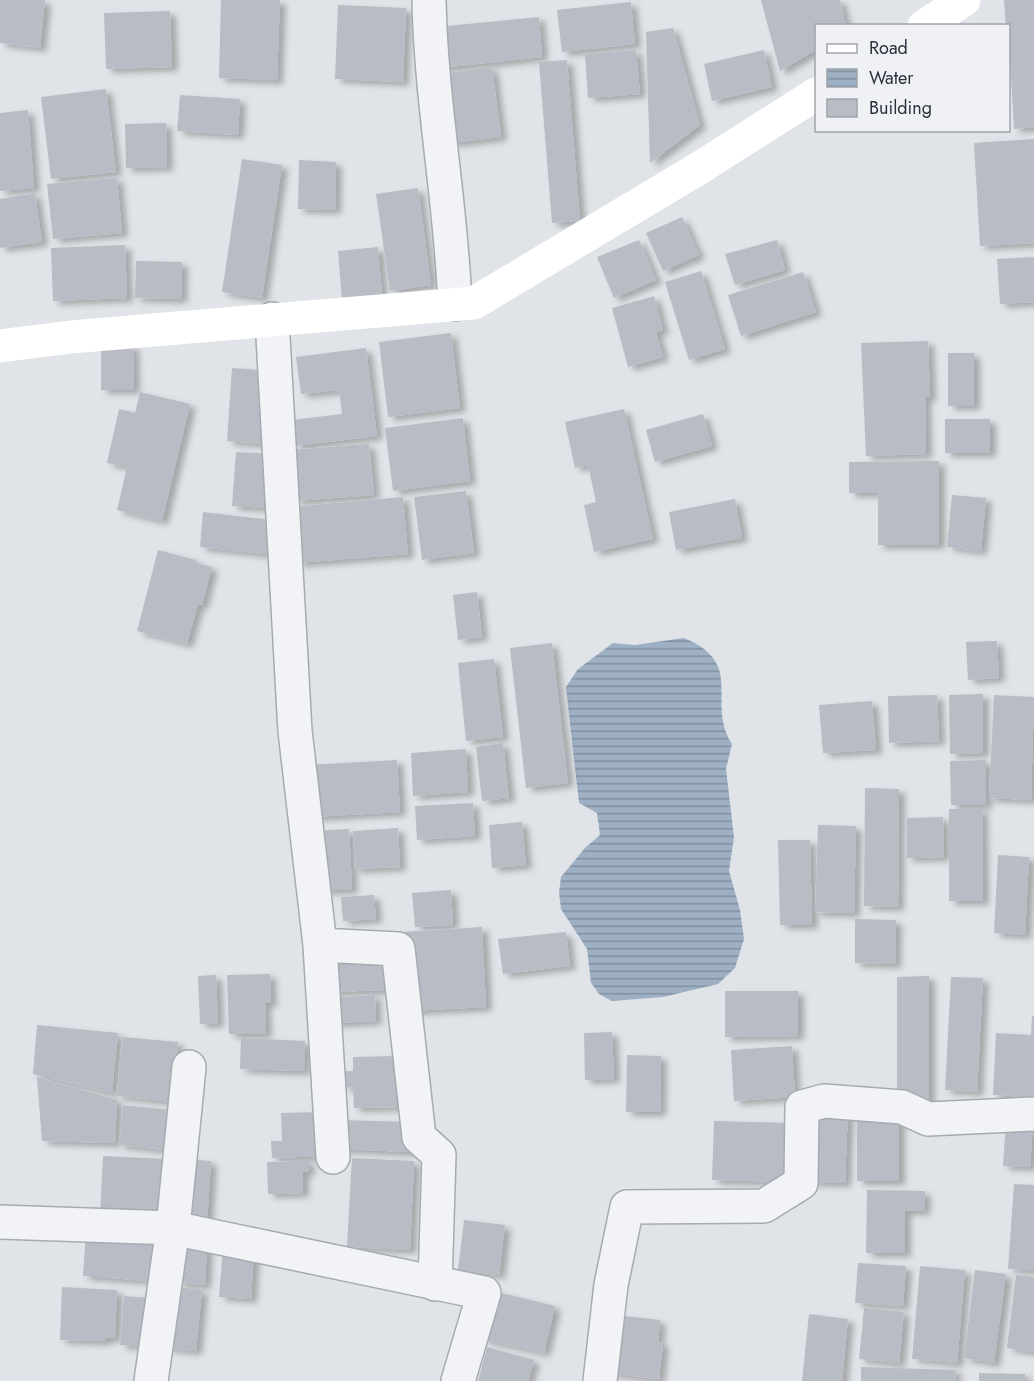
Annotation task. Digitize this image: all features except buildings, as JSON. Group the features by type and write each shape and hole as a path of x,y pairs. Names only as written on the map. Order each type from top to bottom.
{"main road":[{"path":"927,24 964,0"},
{"path":"0,346 71,337 474,303 701,167 815,95"}],"street":[{"path":"429,0 430,42 453,253 455,304"},
{"path":"272,319 295,731 320,945 333,1157"},
{"path":"320,945 398,949 419,1137 439,1155 435,1284"},
{"path":"151,1381 173,1228 189,1067"},
{"path":"600,1381 611,1285 627,1207 764,1206 801,1183 802,1107 824,1101 902,1107 928,1119 1034,1114"},
{"path":"0,1222 173,1228 484,1293 458,1381"}],"water":[{"path":"684,638 703,648 714,660 720,672 722,714 725,729 732,744 726,769 734,837 729,871 740,910 744,939 735,968 718,984 663,997 612,1001 599,994 591,983 587,949 561,909 559,893 561,877 585,848 600,835 597,813 579,803 566,687 578,669 613,643 635,645"}]}
